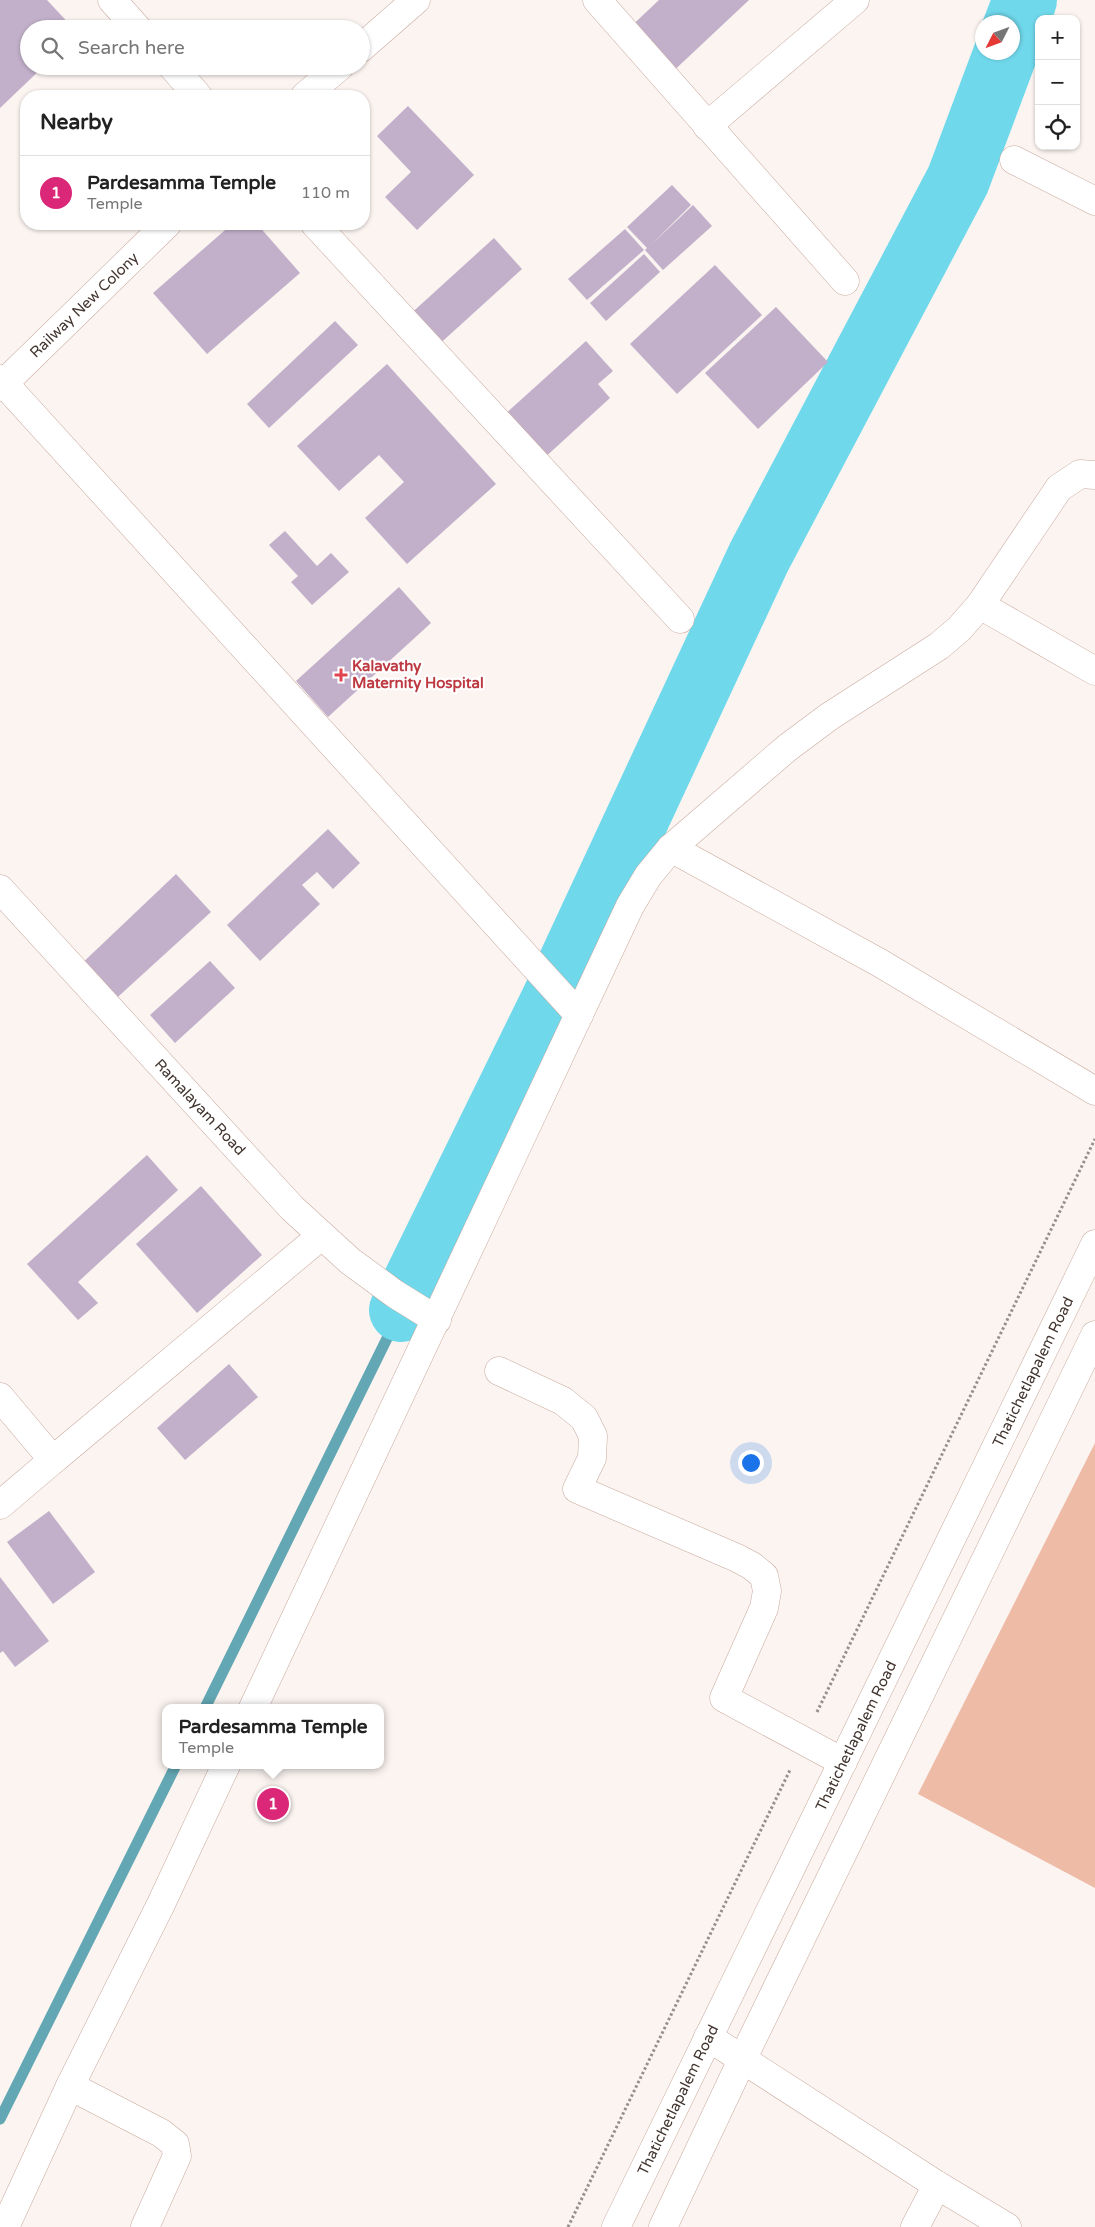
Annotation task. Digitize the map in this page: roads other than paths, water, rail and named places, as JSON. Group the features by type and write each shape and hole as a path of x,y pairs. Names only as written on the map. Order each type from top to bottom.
{"street":[{"path":"112,0 130,20"},
{"path":"370,40 416,0"},
{"path":"597,0 845,281"},
{"path":"707,126 855,0"},
{"path":"180,75 193,90"},
{"path":"312,90 330,75"},
{"path":"1014,160 1095,201"},
{"name":"Railway New Colony","path":"1,383 161,230"},
{"path":"321,230 680,619"},
{"path":"1,383 579,1015"},
{"path":"256,1704 416,1307 579,1015 630,906 648,876 671,848 787,748 830,716 939,646 959,629 980,605 1059,488 1080,474 1095,475"},
{"path":"980,605 1095,671"},
{"path":"671,848 880,963 1095,1091"},
{"name":"Ramalayam Road","path":"0,889 292,1208 350,1261 416,1307"},
{"path":"0,1505 321,1236"},
{"name":"Thatichetlapalem Road","path":"616,2227 1095,1244"},
{"path":"663,2227 742,2058 1095,1335"},
{"path":"499,1371 563,1401 584,1418 593,1436 592,1458 577,1489 737,1558 752,1566 764,1576 768,1590 764,1608 724,1698 843,1762"},
{"path":"0,1396 53,1460"},
{"path":"4,2222 161,1904 224,1769"},
{"path":"708,2037 937,2185 1007,2227"},
{"path":"70,2086 160,2133 175,2144 177,2156 145,2227"},
{"path":"915,2227 937,2185"}],"waterway":[{"path":"1019,15 1025,0"},
{"path":"401,1310 552,1002 759,557 958,180 1003,60"},
{"path":"207,1704 401,1310"},
{"path":"0,2119 174,1769"}],"place":[{"name":"Kalavathy Maternity Hospital","path":"341,675"},
{"name":"Pardesamma Temple","path":"273,1804"}]}
